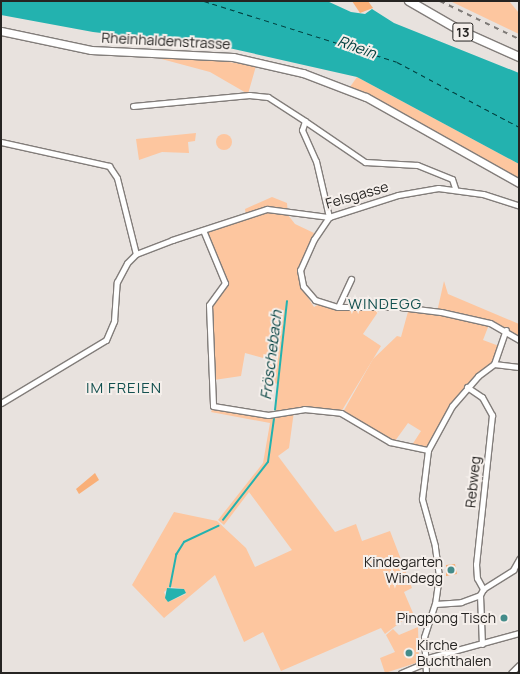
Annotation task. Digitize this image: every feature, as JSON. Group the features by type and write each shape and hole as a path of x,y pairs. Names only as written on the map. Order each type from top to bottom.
{"main road":[{"name":"13","path":"409,1 461,31 519,57"},
{"name":"Rheinhaldenstrasse","path":"1,31 91,50 233,57 303,73 366,97 519,183"}],"street":[{"path":"133,106 249,95 278,102 365,162 417,165 452,179 455,188"},
{"path":"305,121 302,130 316,161 329,217 314,239 300,276 315,300 338,307 425,309 480,320 506,330 519,340"},
{"path":"1,142 109,166 117,178 136,254 127,263 118,282 114,321 106,340 1,403"},
{"name":"Felsgasse","path":"136,254 267,209 329,217 398,195 455,188 519,206"},
{"path":"203,230 225,283 209,305 213,406 268,416 304,409 341,413 390,442 428,450"},
{"path":"338,307 350,279"},
{"path":"426,673 424,634 435,604 439,576 436,546 422,499 428,450 467,387 494,364 506,330"},
{"path":"494,364 519,367"},
{"name":"Rebweg","path":"467,387 482,397 492,415 476,564 477,578 483,588"},
{"path":"482,644 480,595 483,588 513,570 519,559"},
{"path":"435,604 461,602 480,595"},
{"path":"400,673 425,661 519,633"},
{"path":"511,673 519,665"}],"shaded area":[{"path":"450,1 509,1 519,13 519,34"},
{"path":"154,57 222,61 256,66 248,94 210,72"},
{"path":"357,77 519,164 519,179 350,87"},
{"path":"196,133 195,141 188,142 189,153 162,152 139,160 136,139"},
{"path":"224,134 230,136 232,142 230,148 224,150 218,148 216,142 218,136"},
{"path":"272,197 287,203 288,215 295,224 314,233 298,273 302,288 314,307 321,303 380,309 363,334 381,346 341,412 306,408 275,413 278,384 265,381 271,360 245,353 241,376 214,380 211,307 227,284 206,233 246,216 245,209"},
{"path":"444,281 448,294 519,324 519,337 490,322 483,340 499,346 493,362 466,385 426,448 412,445 421,431 408,423 395,441 343,412 373,359 397,336 401,337 409,308 437,312"},
{"path":"213,408 271,418 294,411 289,448 278,456 335,532 356,524 362,541 390,531 412,588 404,592 413,613 385,634 381,628 281,671 263,632 244,642 215,575 164,618 132,585 174,512 217,521 246,548 255,567 292,550 249,492 224,525 218,520 263,463 270,423 211,412","holes":["170,587 184,589 186,594 168,602 164,592"]},
{"path":"418,627 419,662 385,673 380,658 395,652 386,635 393,629 399,635"}],"water":[{"name":"Rhein","path":"1,1 327,1 351,12 365,14 372,9 394,23 519,73 519,164 357,77 229,48 93,32 1,15"},
{"path":"167,588 184,589 186,593 168,602 165,598"}],"building":[{"path":"352,1 368,1 373,8 360,13"},
{"path":"95,473 99,480 79,494 76,489"},
{"name":"Kindegarten Windegg","path":"455,564 457,574 446,576 446,565"}],"waterway":[{"name":"Fröschebach","path":"275,410 287,302"},
{"name":"Fröschebach","path":"223,520 268,462 274,419"},
{"name":"Fröschebach","path":"170,587 176,555 184,542 219,526"}],"ferry route":[{"path":"204,1 397,62 519,127"}],"railway":[{"path":"440,1 519,39"}],"place":[{"name":"Kindegarten Windegg","path":"451,570"},
{"name":"Pingpong Tisch","path":"504,618"},
{"name":"Kirche Buchthalen","path":"409,653"}],"district":[{"name":"WINDEGG","path":"385,304"},
{"name":"IM FREIEN","path":"124,388"}]}
